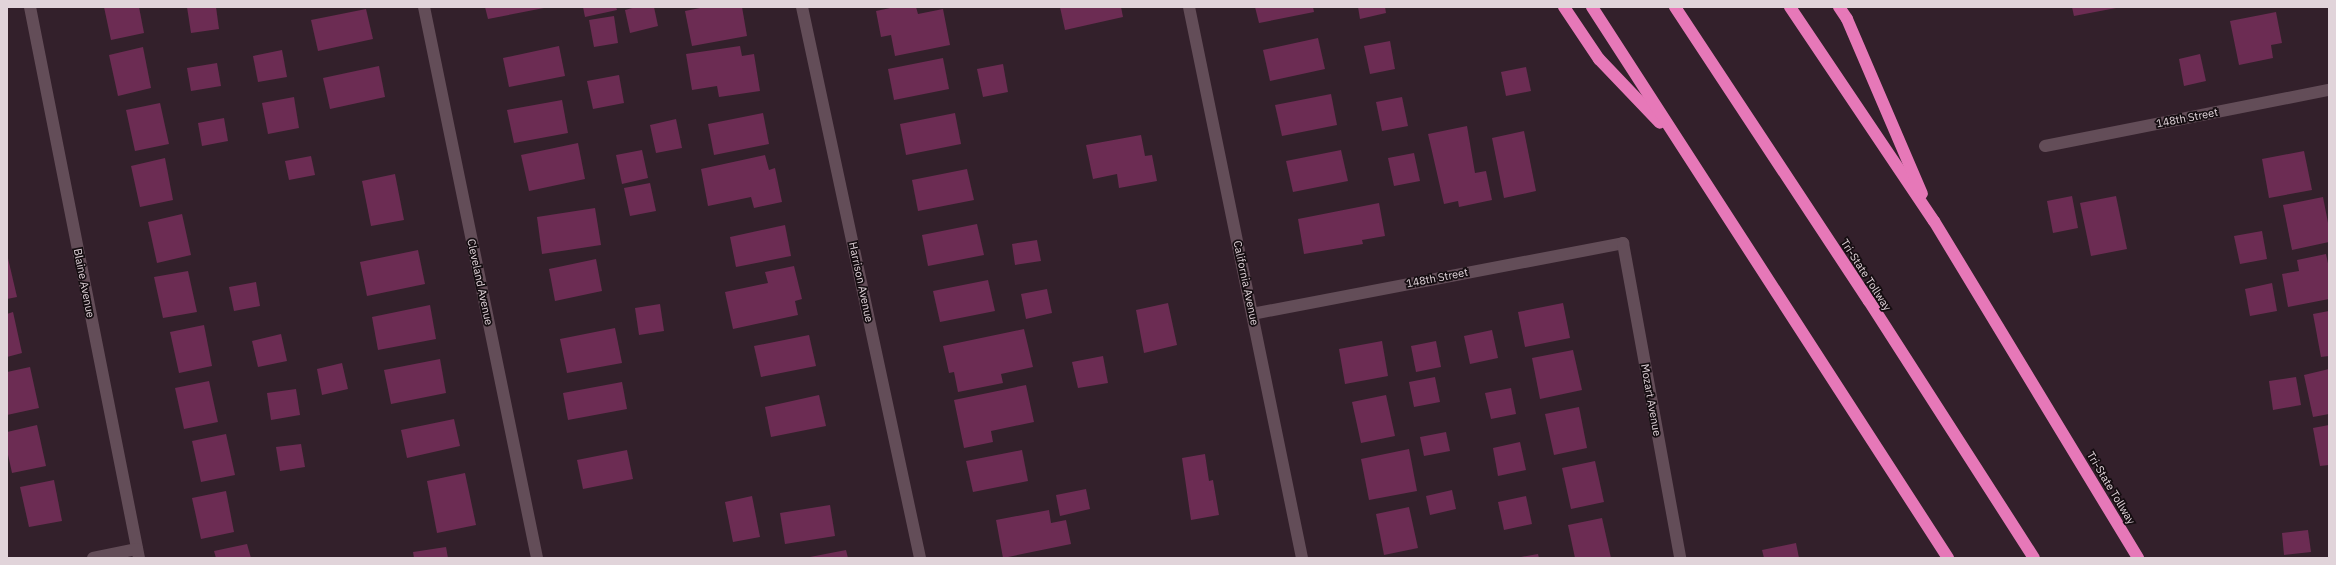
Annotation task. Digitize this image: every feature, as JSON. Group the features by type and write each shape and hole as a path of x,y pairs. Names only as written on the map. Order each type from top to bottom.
{"highway":[{"path":"1564,7 1599,59 1679,143"},
{"path":"1592,7 1948,558"},
{"name":"Tri-State Tollway","path":"1675,7 1873,308 2034,558"},
{"name":"Tri-State Tollway","path":"1790,7 1934,221 2138,558"},
{"path":"1839,7 1847,19 1934,221"}],"street":[{"name":"Blaine Avenue","path":"30,7 138,553"},
{"name":"Cleveland Avenue","path":"424,7 537,558"},
{"name":"Harrison Avenue","path":"802,7 920,558"},
{"name":"California Avenue","path":"1189,7 1302,558"},
{"name":"148th Street","path":"2045,146 2329,90"},
{"name":"148th Street","path":"1252,314 1622,242"},
{"name":"Mozart Avenue","path":"1622,242 1680,558"},
{"path":"93,558 138,553"}],"building":[{"path":"104,7 139,7 144,33 111,40"},
{"path":"187,7 216,7 219,29 191,33"},
{"path":"485,7 544,7 544,8 488,19"},
{"path":"583,7 616,7 617,10 585,17"},
{"path":"636,7 654,7 658,26 630,33 625,10"},
{"path":"705,7 742,7 747,36 692,46 685,11"},
{"path":"895,7 916,7 918,14 943,9 950,45 895,56 891,35 881,37 876,11"},
{"path":"1060,7 1121,7 1123,17 1065,30"},
{"path":"1255,7 1313,7 1314,12 1259,23"},
{"path":"1358,7 1385,7 1386,13 1360,19"},
{"path":"2072,7 2116,7 2116,8 2074,16"},
{"path":"366,9 373,39 318,51 311,20"},
{"path":"2276,12 2282,43 2271,45 2273,58 2239,65 2230,21"},
{"path":"614,16 618,43 594,47 589,20"},
{"path":"1318,38 1325,69 1270,81 1263,50"},
{"path":"1390,41 1395,69 1370,74 1364,46"},
{"path":"559,46 565,76 509,87 503,58"},
{"path":"740,46 742,56 754,54 760,91 719,97 717,86 692,90 686,54"},
{"path":"143,47 151,88 118,96 109,55"},
{"path":"282,50 287,77 258,82 253,56"},
{"path":"2200,54 2206,81 2184,86 2179,59"},
{"path":"943,58 949,89 894,100 888,69"},
{"path":"217,63 221,86 191,91 187,68"},
{"path":"1003,64 1008,92 983,97 977,69"},
{"path":"379,66 385,97 330,109 323,78"},
{"path":"1526,67 1531,91 1506,96 1501,72"},
{"path":"619,75 624,103 593,109 587,81"},
{"path":"1331,94 1337,125 1282,136 1275,105"},
{"path":"294,97 299,128 268,134 262,103"},
{"path":"1402,97 1408,126 1382,131 1376,102"},
{"path":"562,100 568,133 514,143 507,110"},
{"path":"160,103 169,144 135,151 126,110"},
{"path":"763,113 769,144 714,155 708,124"},
{"path":"955,113 961,144 906,155 900,124"},
{"path":"224,118 228,141 202,146 198,123"},
{"path":"676,119 682,148 656,153 650,125"},
{"path":"1467,126 1475,173 1486,171 1492,200 1459,207 1458,201 1444,204 1428,134"},
{"path":"1524,131 1536,191 1504,198 1492,138"},
{"path":"1141,135 1145,156 1152,155 1157,181 1119,188 1117,174 1093,179 1086,145"},
{"path":"578,143 585,179 529,191 521,155"},
{"path":"642,150 648,178 622,184 616,155"},
{"path":"1341,150 1348,181 1293,192 1286,161"},
{"path":"2304,151 2312,190 2269,198 2262,159"},
{"path":"1414,153 1420,181 1394,186 1388,158"},
{"path":"765,155 769,170 775,168 782,202 754,208 751,197 708,206 701,169"},
{"path":"311,156 315,175 289,180 285,161"},
{"path":"165,158 173,200 140,207 131,166"},
{"path":"967,169 974,200 918,211 912,180"},
{"path":"395,174 404,220 371,226 362,181"},
{"path":"650,183 656,211 630,216 624,188"},
{"path":"2072,196 2078,228 2053,233 2047,201"},
{"path":"2116,196 2127,249 2091,256 2080,203"},
{"path":"2323,197 2329,228 2329,242 2292,250 2283,205"},
{"path":"1379,203 1385,236 1362,240 1363,244 1304,254 1298,219"},
{"path":"595,208 601,245 542,254 537,217"},
{"path":"182,214 191,255 157,263 148,222"},
{"path":"977,224 984,255 928,266 922,235"},
{"path":"785,225 791,256 736,267 730,237"},
{"path":"2262,231 2267,259 2240,264 2234,236"},
{"path":"1037,240 1041,261 1015,265 1012,244"},
{"path":"418,250 425,284 367,296 360,262"},
{"path":"7,254 17,297 7,299"},
{"path":"2326,254 2329,268 2329,299 2288,307 2282,274 2299,271 2297,260"},
{"path":"596,259 602,291 555,301 549,269"},
{"path":"794,266 802,299 795,301 798,315 733,329 725,292 768,283 765,272"},
{"path":"188,271 197,312 163,318 154,277"},
{"path":"988,280 995,311 940,322 933,291"},
{"path":"256,282 260,306 234,311 229,287"},
{"path":"2272,283 2277,311 2250,316 2245,289"},
{"path":"1047,289 1052,313 1026,319 1021,294"},
{"path":"1168,303 1177,345 1144,353 1136,310"},
{"path":"1563,303 1570,338 1525,347 1518,312"},
{"path":"660,304 664,331 639,335 635,308"},
{"path":"430,305 436,339 378,350 372,317"},
{"path":"2329,311 2329,356 2321,357 2313,314"},
{"path":"13,312 22,353 7,357 7,314"},
{"path":"204,325 212,366 179,373 170,332"},
{"path":"615,328 622,363 567,373 560,339"},
{"path":"1024,329 1033,367 1001,374 1003,383 958,392 954,372 949,373 943,346"},
{"path":"1492,330 1498,358 1470,364 1464,336"},
{"path":"281,334 287,361 258,367 252,341"},
{"path":"809,335 816,366 761,377 754,346"},
{"path":"1382,341 1388,376 1345,384 1339,349"},
{"path":"1436,341 1441,367 1416,372 1411,346"},
{"path":"1573,350 1582,390 1540,399 1532,358"},
{"path":"1103,356 1108,383 1078,388 1072,362"},
{"path":"440,359 446,393 391,404 384,370"},
{"path":"342,363 348,389 322,395 317,369"},
{"path":"30,367 39,408 7,415 7,372"},
{"path":"2329,369 2329,414 2313,417 2304,375"},
{"path":"1435,377 1440,402 1414,407 1409,382"},
{"path":"2296,377 2301,405 2273,410 2269,381"},
{"path":"209,381 218,422 184,429 175,388"},
{"path":"622,382 627,409 568,420 563,393"},
{"path":"1026,385 1034,422 991,431 993,442 964,448 954,400"},
{"path":"1511,388 1516,414 1491,419 1485,393"},
{"path":"296,389 300,415 271,420 267,393"},
{"path":"819,395 826,426 771,437 765,407"},
{"path":"1386,395 1395,436 1361,443 1352,402"},
{"path":"1579,407 1587,448 1554,455 1545,414"},
{"path":"454,419 460,446 407,458 401,430"},
{"path":"37,425 46,466 12,473 7,450 7,432"},
{"path":"2329,425 2329,465 2320,466 2313,428"},
{"path":"1446,432 1450,451 1424,456 1420,437"},
{"path":"226,434 235,475 201,482 192,441"},
{"path":"1520,442 1526,470 1498,476 1493,448"},
{"path":"301,444 305,467 280,471 276,447"},
{"path":"1409,449 1417,491 1369,500 1361,459"},
{"path":"627,450 633,479 583,489 577,460"},
{"path":"1022,450 1028,481 973,492 966,461"},
{"path":"1205,454 1209,481 1213,480 1219,515 1191,520 1182,458"},
{"path":"1595,461 1604,502 1571,509 1562,468"},
{"path":"465,473 476,525 437,533 427,481"},
{"path":"54,480 62,521 29,527 20,487"},
{"path":"1086,489 1090,509 1060,516 1056,495"},
{"path":"1452,490 1456,509 1430,515 1426,496"},
{"path":"226,491 234,532 201,539 192,498"},
{"path":"752,496 760,537 733,542 725,502"},
{"path":"1526,496 1532,524 1504,530 1498,502"},
{"path":"830,505 835,536 785,544 780,513"},
{"path":"1409,507 1418,548 1384,555 1376,514"},
{"path":"1049,510 1051,523 1066,520 1071,544 1003,558 996,520"},
{"path":"1602,518 1611,558 1575,558 1568,525"},
{"path":"2308,530 2311,552 2284,555 2282,533"},
{"path":"1796,543 1799,558 1764,558 1762,550"},
{"path":"247,544 251,558 216,558 214,551"},
{"path":"446,547 448,558 414,558 413,552"},
{"path":"846,550 848,558 810,558 810,557"},
{"path":"1538,554 1539,558 1521,558 1521,557"}]}
